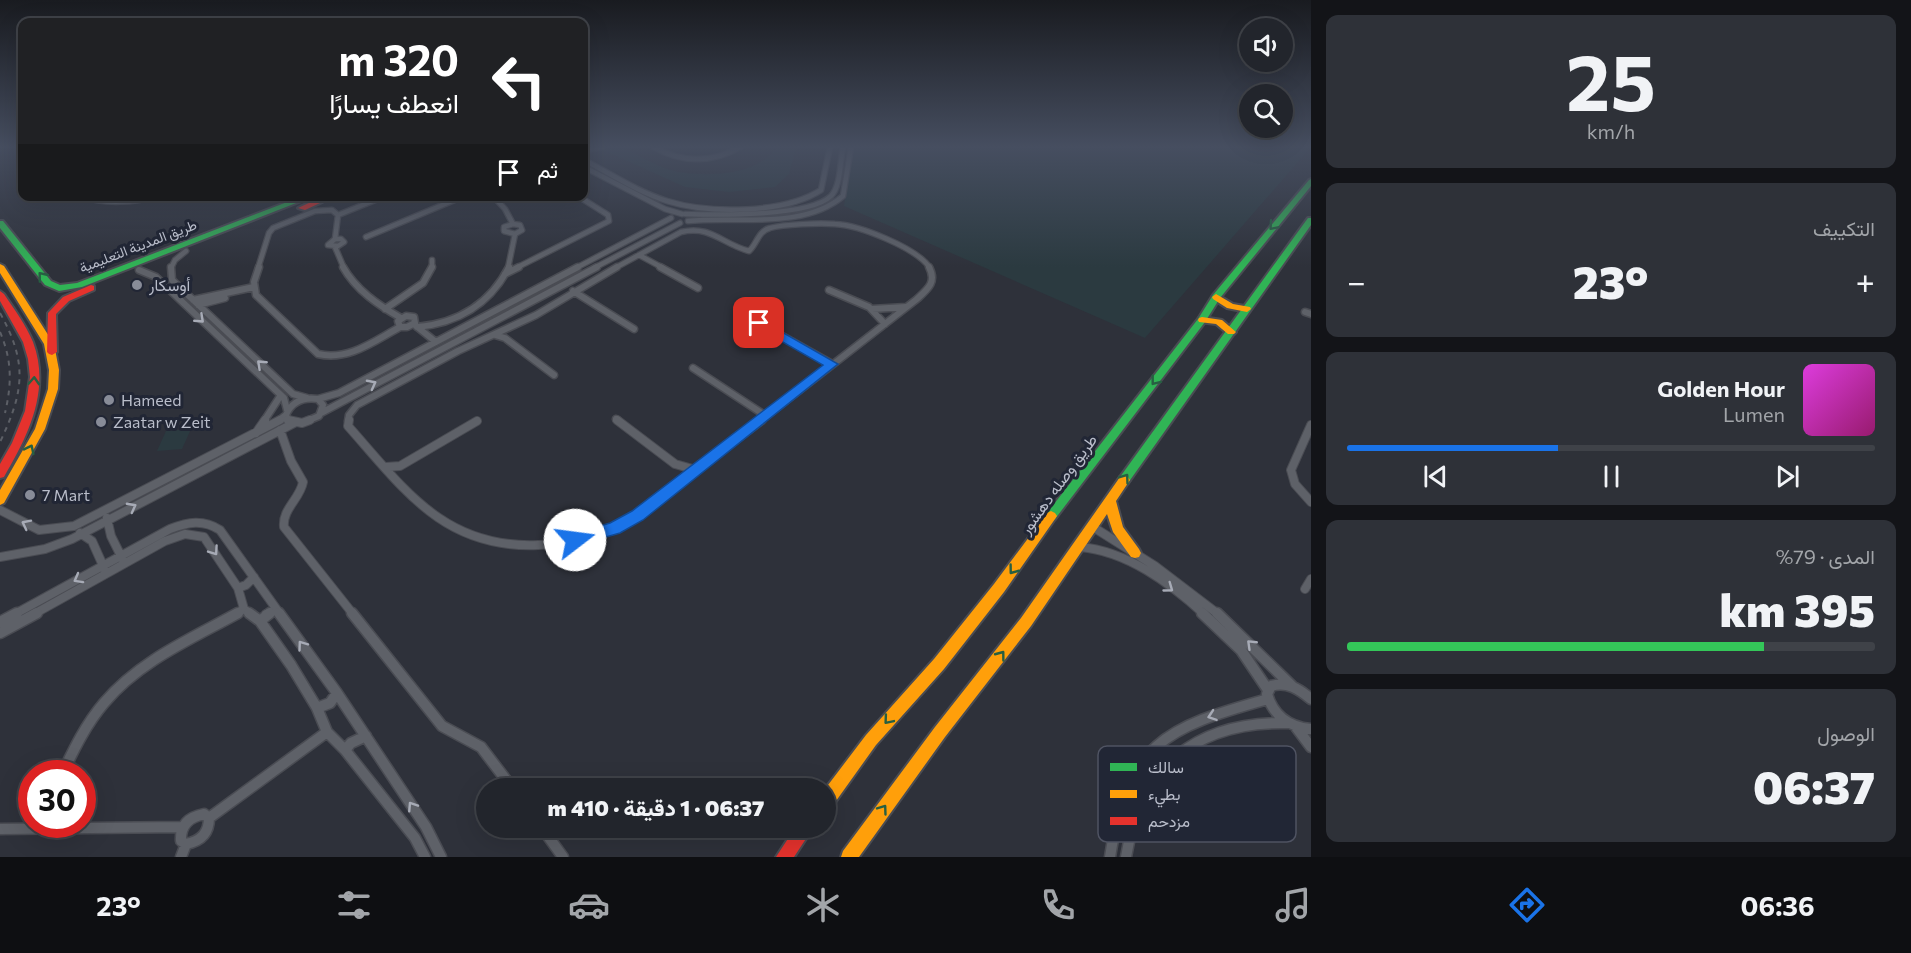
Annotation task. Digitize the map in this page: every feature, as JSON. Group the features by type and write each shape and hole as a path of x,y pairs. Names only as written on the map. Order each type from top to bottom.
{"main road":[{"name":"طريق وصله دهشور","path":"836,787 871,740 939,664 999,588 1090,463 1202,320 1216,297 1306,187"},
{"name":"طريق المدينة التعليمية","path":"0,223 52,286 74,286 186,251 307,201"},
{"name":"طريق المدينة التعليمية","path":"0,500 22,465 44,418 52,387 50,318 60,303 136,267 307,201"},
{"path":"849,857 1080,547 1110,501 1311,220"},
{"path":"0,266 52,352"},
{"path":"0,294 26,337 32,353 34,370 30,411 22,434 0,474"},
{"path":"1216,297 1230,306 1247,309"},
{"path":"1202,320 1216,321 1231,332"},
{"path":"1110,501 1117,529 1135,553"},
{"path":"784,857 798,838"}],"street":[{"path":"613,187 680,223"},
{"path":"623,187 665,209 689,217 688,221"},
{"path":"640,187 673,203 707,208 776,206 804,201 822,190 823,187"},
{"path":"186,251 174,261 169,272 172,280 293,394 318,399 339,393 671,218 683,214 814,207 834,194 835,187"},
{"path":"0,510 39,530 74,526 106,516 294,423 307,422 531,300 680,223 819,212 834,205 843,196 844,187"},
{"path":"338,215 373,201"},
{"path":"366,237 452,201"},
{"path":"498,201 513,224"},
{"path":"505,274 610,220 608,214 586,201"},
{"path":"814,207 830,224"},
{"path":"808,208 822,224"},
{"path":"338,215 332,210 318,210 271,229 254,289 258,297 318,354 324,356 338,357 400,327 446,322 470,310 488,296 505,274 511,259 514,234"},
{"path":"660,211 663,218 660,224"},
{"path":"335,239 338,215"},
{"path":"513,224 523,227 521,231 514,234 503,230 506,226 513,224"},
{"path":"830,224 857,229 913,251 930,266 934,275 932,283 885,324 697,470 637,516 615,529 561,542 533,545 492,542 472,537 447,526 427,511 348,426 352,410 492,335 506,334 573,291 686,231 708,232 749,251 758,236 768,228 830,224"},
{"path":"335,247 344,242 342,239 335,239 328,244 335,247 342,266 369,297 401,318 414,317 416,325 436,342"},
{"path":"639,255 698,288"},
{"path":"511,259 527,263"},
{"path":"385,309 424,282 431,272 432,260"},
{"path":"136,267 153,275 281,395 287,401 288,420 294,423"},
{"path":"172,292 181,289"},
{"path":"196,303 254,289"},
{"path":"829,290 872,309 881,316 885,324"},
{"path":"573,291 634,329"},
{"path":"525,296 546,309"},
{"path":"515,301 536,315"},
{"path":"872,309 906,307"},
{"path":"400,327 397,322 401,318"},
{"path":"759,323 832,364"},
{"path":"506,334 554,375"},
{"path":"693,368 766,416"},
{"path":"254,435 281,395"},
{"path":"0,557 45,549 82,534 106,516 276,423 293,404 307,398"},
{"path":"318,399 323,405 321,413"},
{"path":"616,419 675,464 697,470"},
{"path":"386,467 400,466 477,422"},
{"path":"1311,425 1291,470 1295,484 1311,502"},
{"path":"280,430 291,461 303,482 300,494 284,517 284,527 442,726 449,733 475,741 505,778"},
{"path":"675,464 680,482"},
{"path":"395,477 400,466"},
{"path":"106,516 111,536 123,561"},
{"path":"123,561 181,525 201,521 211,523 220,530 337,693 426,827 441,857"},
{"path":"74,526 92,541 106,570"},
{"path":"1093,527 1135,553 1216,625 1252,665 1275,711 1292,725 1311,747"},
{"path":"0,622 176,536 197,534 204,537 238,588 244,609 260,621 317,708 327,732 345,750 387,805 416,838 425,857"},
{"path":"1080,547 1108,550 1151,569 1214,610 1292,686 1310,697"},
{"path":"0,633 106,570"},
{"path":"238,588 246,585 254,577"},
{"path":"1305,589 1311,579"},
{"path":"70,760 89,725 108,697 125,681 244,609"},
{"path":"260,621 277,610"},
{"path":"1252,665 1263,666 1267,661"},
{"path":"1156,746 1184,726 1268,694 1277,684 1292,686"},
{"path":"317,708 330,703 337,693"},
{"path":"1189,746 1228,728 1262,721 1311,729"},
{"path":"209,818 327,732"},
{"path":"345,750 351,743 366,736"},
{"path":"204,814 209,818 209,827 204,836 195,843 186,844 181,841 182,827 188,819 204,814"},
{"path":"96,827 182,827"},
{"path":"0,829 18,828"},
{"path":"549,838 563,857"},
{"path":"1110,857 1113,842"},
{"path":"1126,857 1128,842"},
{"path":"181,857 186,844"}],"shaded area":[{"path":"685,187 775,187 729,192"},
{"path":"847,187 1276,187 1145,338 844,206"},
{"path":"191,429 182,449 157,451 166,431"}],"railway":[{"path":"0,313 15,347 20,378 14,408 0,442"},
{"path":"0,332 7,352 10,372 5,413"}],"traffic: fast":[{"path":"1051,516 1202,320 1216,297 1306,187"},
{"path":"0,223 48,283 59,288 79,285 298,201"},
{"path":"1124,480 1311,220"}],"traffic: slow":[{"path":"0,266 49,344 54,370 53,389 40,429 0,500"},
{"path":"1216,297 1230,306 1247,309"},
{"path":"1202,320 1219,322 1231,332"},
{"path":"849,857 940,732 1026,622 1124,480"},
{"path":"1110,501 1117,529 1135,553"},
{"path":"836,787 871,740 939,664 999,588 1051,516"}],"traffic: jam":[{"path":"302,208 320,201"},
{"path":"52,352 52,313 66,299 91,288"},
{"path":"0,294 28,342 35,377 30,411 17,443 0,474"},
{"path":"784,857 798,838"}],"place":[{"name":"أوسكار","path":"137,285"},
{"name":"Hameed","path":"109,400"},
{"name":"Zaatar w Zeit","path":"101,422"},
{"name":"7 Mart","path":"30,495"}],"route":[{"path":"575,540 615,529 637,516 832,364 759,323"}]}
